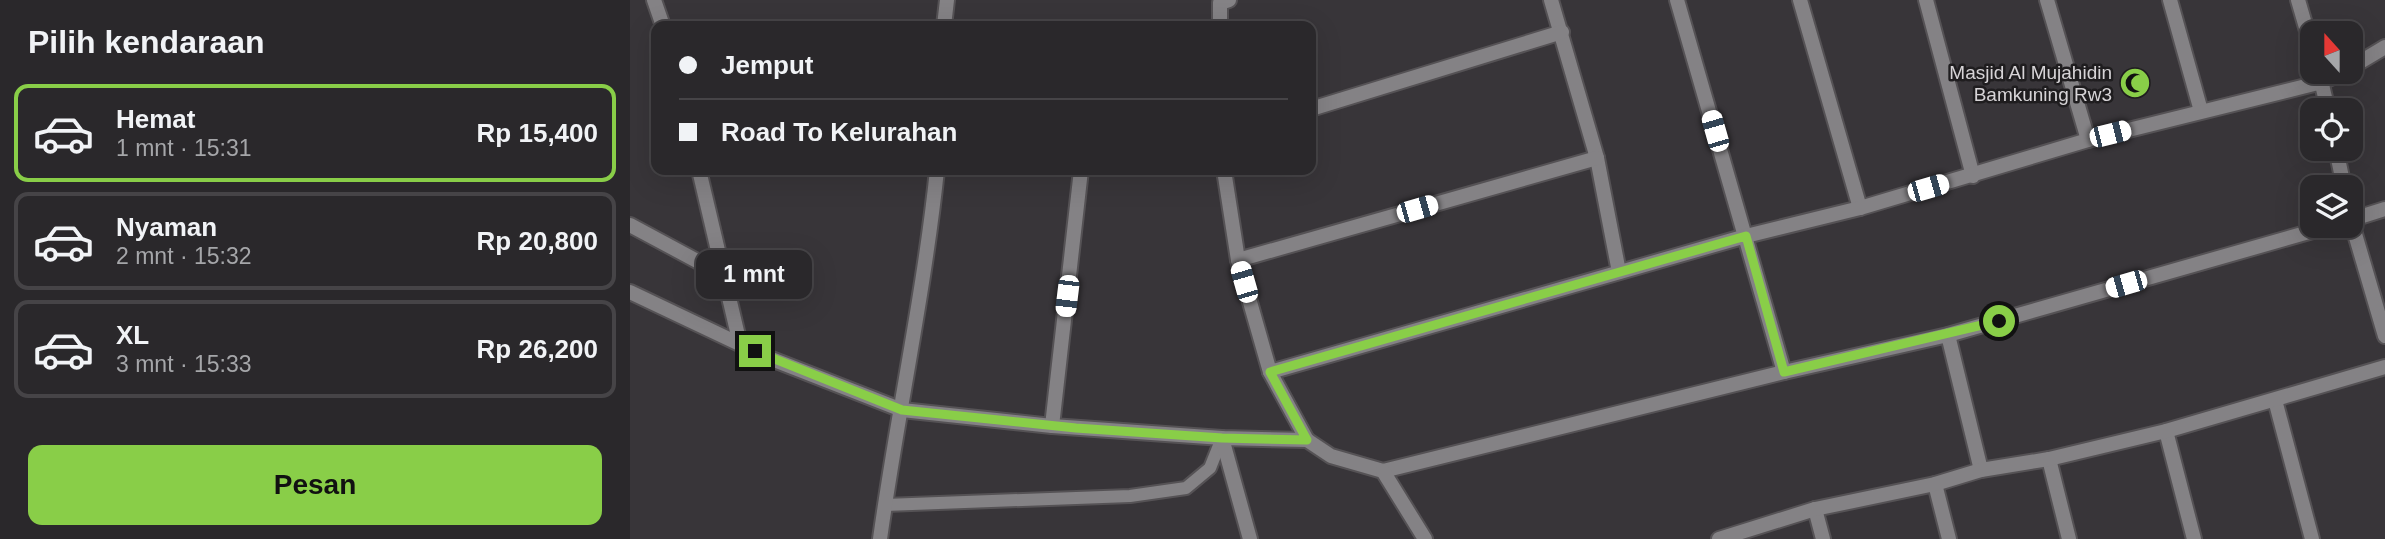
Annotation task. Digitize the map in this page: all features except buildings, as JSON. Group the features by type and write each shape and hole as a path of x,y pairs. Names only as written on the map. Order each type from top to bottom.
{"street":[{"path":"654,0 661,21"},
{"path":"945,21 947,0"},
{"path":"1551,0 1597,158 1619,272"},
{"path":"1677,0 1784,372"},
{"path":"1800,0 1860,208"},
{"path":"1926,0 1973,176"},
{"path":"2047,0 2088,140"},
{"path":"2170,0 2201,111"},
{"path":"2298,0 2304,21"},
{"path":"1220,1 1220,21"},
{"path":"1316,107 1562,32"},
{"path":"2363,60 2385,47"},
{"path":"1270,372 1746,236 1860,208 2088,140 2300,83"},
{"path":"1238,260 1597,158"},
{"path":"700,175 740,344"},
{"path":"880,539 936,175"},
{"path":"1052,426 1080,175"},
{"path":"1225,175 1238,260 1270,372 1307,440 1331,456 1383,471 1784,372 1948,335 2300,235"},
{"path":"2363,215 2385,209"},
{"path":"630,225 724,276"},
{"path":"2356,238 2385,336"},
{"path":"630,292 740,344 902,410 1052,426 1222,438 1307,440"},
{"path":"1948,335 1981,470"},
{"path":"1719,539 1815,509 1935,485 1981,470 2049,459 2166,430 2385,367"},
{"path":"2275,400 2312,539"},
{"path":"2166,430 2194,539"},
{"path":"1222,438 1250,539"},
{"path":"2049,459 2069,539"},
{"path":"1383,471 1425,539"},
{"path":"1935,485 1949,539"},
{"path":"1815,509 1823,539"}],"lane":[{"path":"885,505 1130,496 1186,488 1210,468 1222,438"}],"place":[{"name":"Masjid Al Mujahidin Bamkuning Rw3","path":"2135,83"}],"route":[{"path":"755,351 902,410 1076,428 1222,438 1307,440 1270,372 1746,236 1784,372 1999,321"}]}
